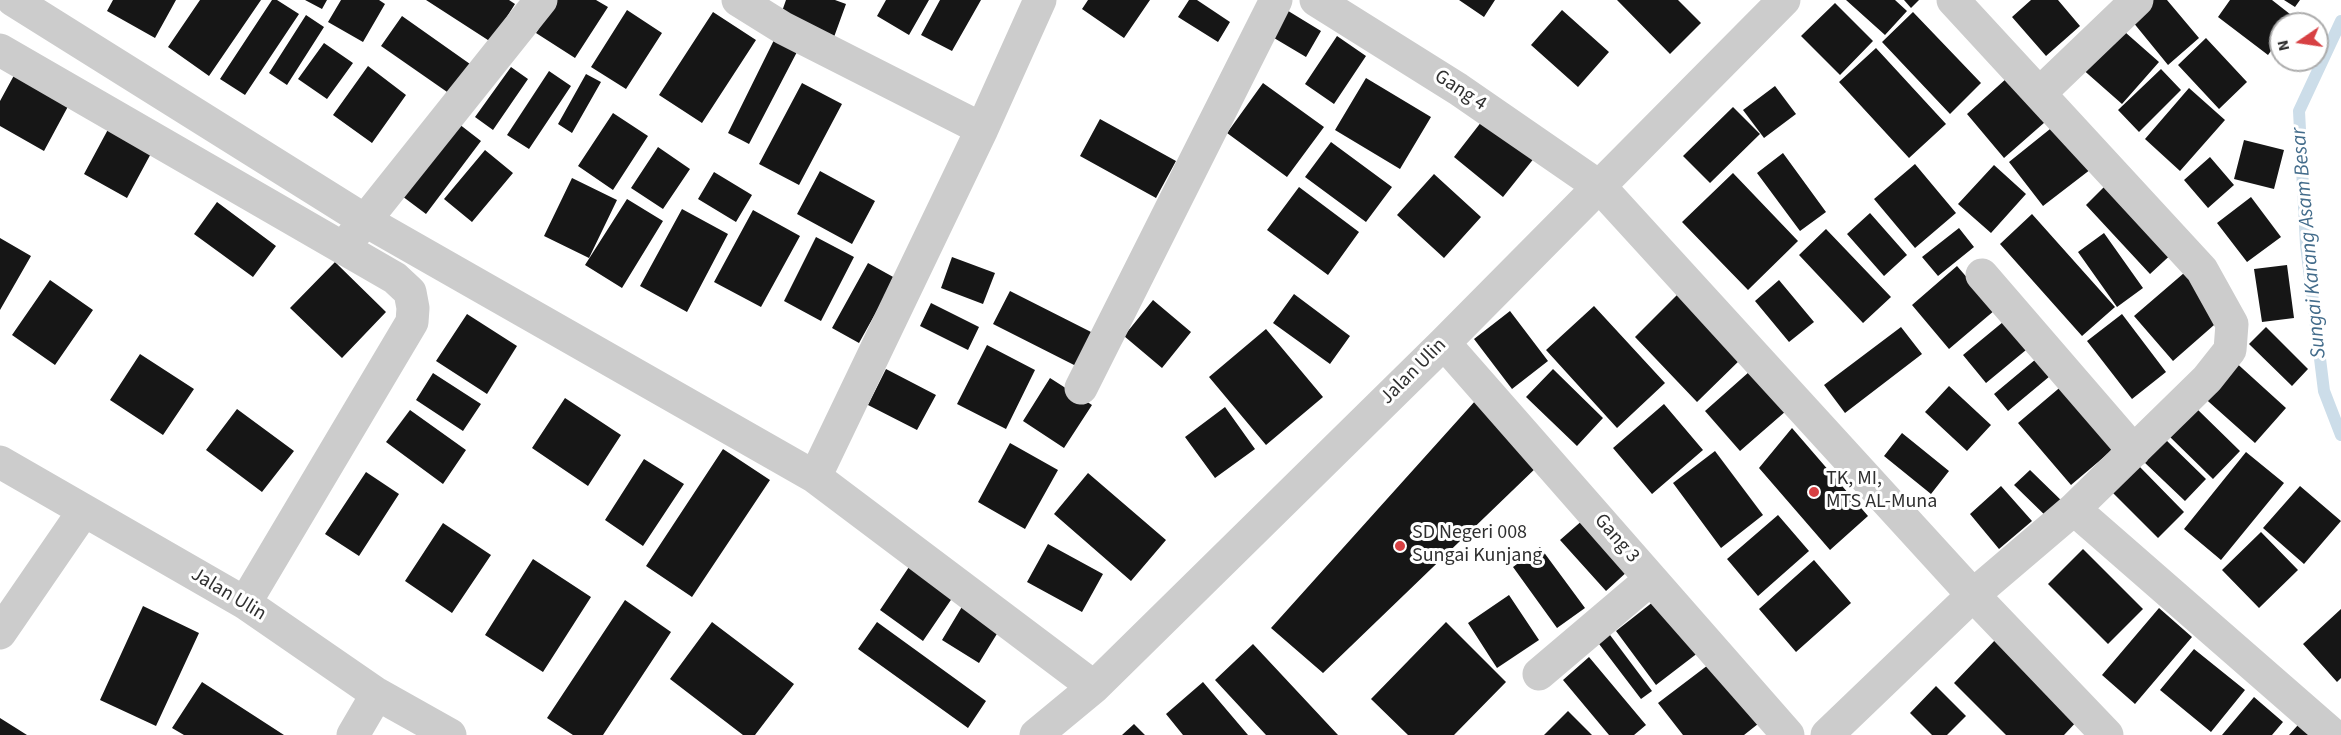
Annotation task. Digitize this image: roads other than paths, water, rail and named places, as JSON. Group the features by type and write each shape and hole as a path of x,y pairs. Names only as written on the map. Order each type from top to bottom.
{"street":[{"path":"13,0 366,221 815,477 1094,687"},
{"path":"343,248 541,0"},
{"path":"738,0 783,28 982,129"},
{"path":"815,477 982,129 1040,0"},
{"path":"1081,388 1276,0"},
{"name":"Gang 4","path":"1316,0 1458,88 1600,187 1973,595 2107,735"},
{"name":"Jalan Ulin","path":"1036,735 1094,687 1444,343 1784,0"},
{"path":"1827,735 1973,595 2074,509 2207,379 2230,350 2232,324 2202,270 1953,0"},
{"path":"2040,93 2137,0"},
{"path":"0,50 395,278 410,292 413,308 412,322 245,603"},
{"path":"1982,275 2134,451"},
{"name":"Gang 3","path":"1444,343 1788,735"},
{"name":"Jalan Ulin","path":"0,462 83,512 245,603 377,694 450,735"},
{"path":"2074,509 2333,735"},
{"path":"0,633 83,512"},
{"path":"1539,674 1652,579"},
{"path":"353,735 377,694"}],"waterway":[{"name":"Sungai Karang Asam Besar","path":"2341,21 2299,111 2306,245 2324,391 2341,435"}],"place":[{"name":"TK, MI, MTS AL-Muna","path":"1814,492"},
{"name":"SD Negeri 008 Sungai Kunjang","path":"1400,546"}]}
